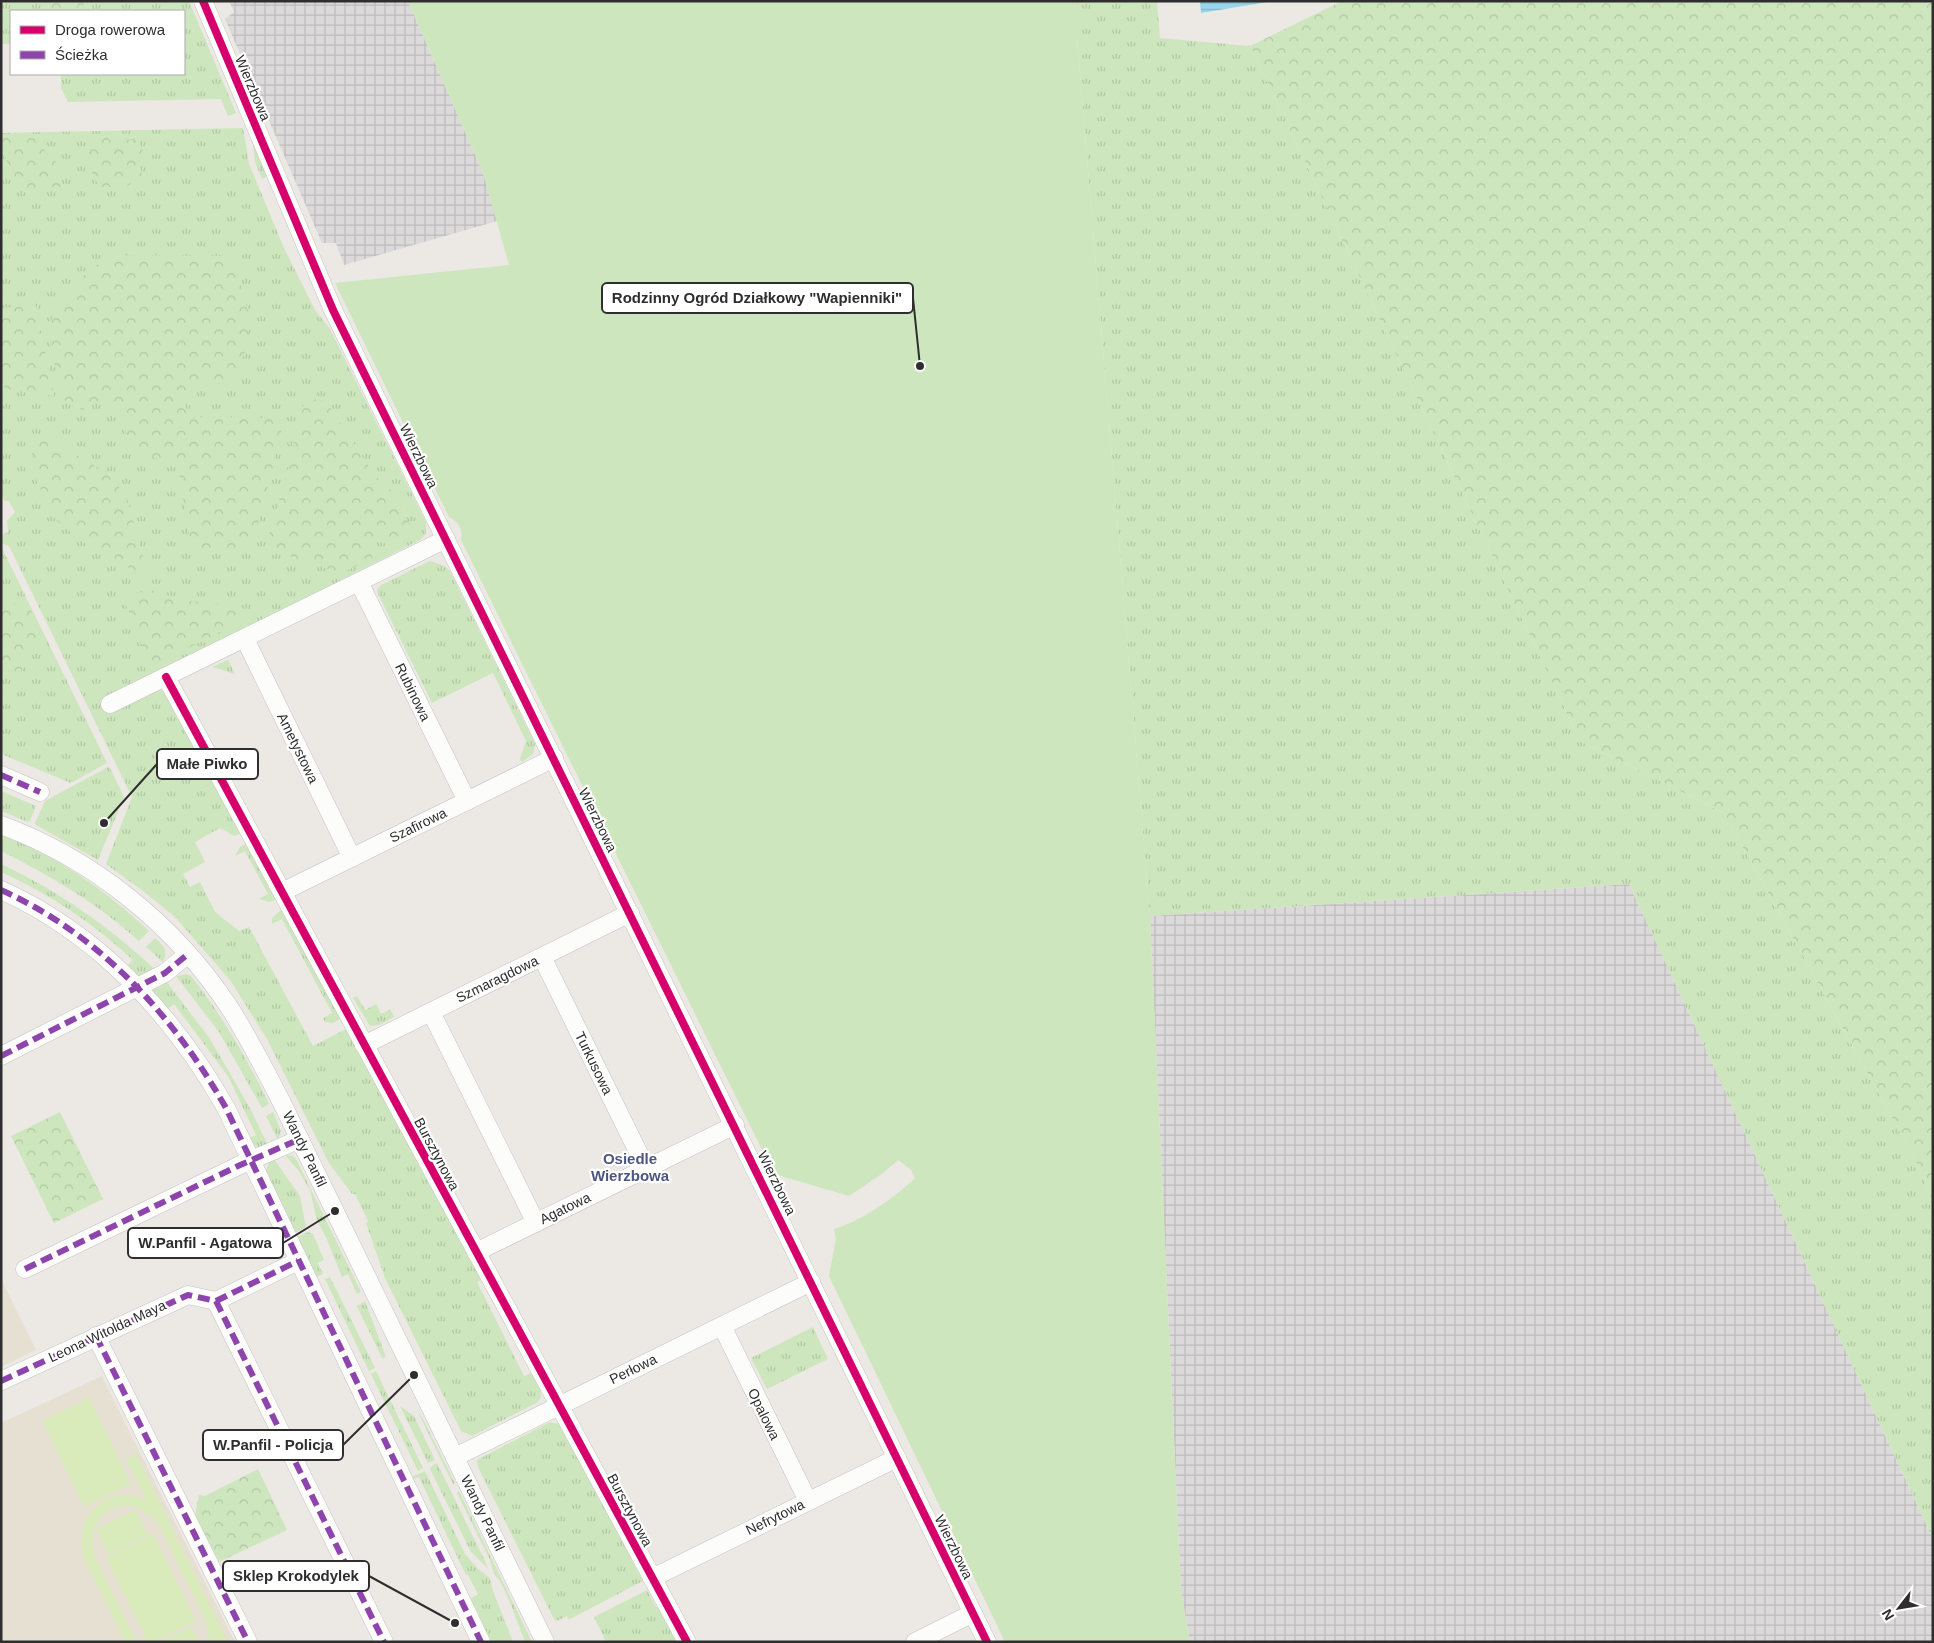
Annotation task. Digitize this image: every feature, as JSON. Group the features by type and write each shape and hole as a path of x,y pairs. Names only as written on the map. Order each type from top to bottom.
{"street":[{"name":"Wierzbowa","path":"203,1 333,310 987,1642"},
{"path":"110,704 446,539"},
{"name":"Rubinowa","path":"360,582 467,801"},
{"name":"Ametystowa","path":"244,639 352,858"},
{"name":"Bursztynowa","path":"166,677 687,1642"},
{"name":"Szafirowa","path":"282,892 554,758"},
{"path":"1,776 40,792"},
{"name":"Wandy Panfil","path":"1,825 24,833 60,852 96,874 128,898 188,954 228,1006 254,1048 300,1139 545,1642"},
{"path":"1,890 61,922 100,952 138,988 206,1074 226,1108 481,1642"},
{"name":"Szmaragdowa","path":"364,1045 630,913"},
{"path":"1,1056 138,988 165,973 188,954"},
{"name":"Turkusowa","path":"542,957 646,1168"},
{"path":"431,1012 536,1222"},
{"name":"Agatowa","path":"476,1252 734,1125"},
{"path":"25,1269 300,1139"},
{"path":"298,1261 216,1301 384,1642"},
{"name":"Perłowa","path":"455,1457 811,1282"},
{"name":"Leona Witolda Maya","path":"1,1381 188,1295 216,1301"},
{"name":"Opalowa","path":"722,1326 808,1501"},
{"path":"96,1336 248,1642"},
{"name":"Nefrytowa","path":"652,1578 897,1458"},
{"path":"915,1642 973,1612"}],"shaded area":[{"path":"229,1 408,1 483,173 497,221 344,265 336,243 322,243 225,19 234,12"},
{"path":"1629,884 1933,1539 1933,1642 1190,1642 1181,1591 1150,916"},
{"path":"1,1279 36,1350 1,1367"},
{"path":"102,1376 235,1642 1,1642 1,1423"}],"green space":[{"path":"1,1 189,1 236,113 228,116 221,99 68,102 61,88 61,75 185,75 185,10 10,10 10,44 1,44"},
{"path":"36,1 82,1 86,10 47,10"},
{"path":"408,1 1074,1 1150,916 1181,1591 1190,1642 1005,1642 829,1276 836,1238 834,1229 856,1220 877,1208 915,1178 911,1170 898,1160 883,1173 849,1196 774,1174 461,540 459,526 449,517 335,283 509,265 483,173"},
{"path":"1074,1 1157,1 1160,38 1250,46 1580,741 1724,813 1915,1159 1933,1202 1933,1539 1629,884 1150,916"},
{"path":"1342,1 1933,1 1933,1202 1915,1159 1724,813 1580,741 1250,46"},
{"path":"243,128 249,164 284,248 315,310 330,329 426,522 426,534 420,540 106,699 155,690 164,691 241,833 234,836 220,828 195,842 205,862 183,874 190,887 200,882 215,912 239,931 249,927 313,1046 346,1029 349,1030 486,1278 477,1282 524,1376 531,1373 541,1391 541,1395 538,1402 472,1436 461,1431 385,1278 366,1223 368,1221 355,1194 352,1194 329,1163 267,1039 230,980 174,916 106,864 132,797 9,546 1,543 1,535 8,532 7,521 15,512 9,501 5,501 1,495 1,133"},
{"path":"47,135 44,150 56,162 61,187 15,189 5,154 1,153 1,137"},
{"path":"86,135 108,136 123,141 136,138 143,150 138,158 142,175 126,187 99,187 89,166"},
{"path":"252,138 268,176 262,179 255,162"},
{"path":"110,255 233,256 248,311 248,345 231,382 194,386 184,393 187,417 285,418 255,537 239,547 220,554 191,546 176,454 163,461 131,448 120,411 94,401 83,410 64,400 51,349 51,320 82,277"},
{"path":"36,305 54,396 6,389 1,381 1,308"},
{"path":"320,399 329,406 376,477 394,493 410,525 405,542 387,544 365,540 373,558 333,577 329,569 315,562 296,563 288,553 279,553 266,545 291,459 301,408 309,400"},
{"path":"32,436 53,441 107,473 127,497 149,579 86,544 56,520 35,478 31,444"},
{"path":"1,549 107,763 71,783 1,754"},
{"path":"430,561 445,566 450,571 535,744 533,754 522,762 520,759 526,741 493,673 432,703 379,596 377,590 381,585"},
{"path":"150,590 184,600 231,606 239,614 238,623 148,668 138,632 122,597"},
{"path":"1,598 31,610 41,630 20,673 1,667"},
{"path":"228,660 235,674 212,667"},
{"path":"108,767 124,797 98,860 35,823 45,801"},
{"path":"1,791 36,806 30,821 28,822 1,811"},
{"path":"1,835 42,853 80,876 116,902 149,931 139,941 91,903 38,870 1,851"},
{"path":"246,844 249,845 277,897 276,900 269,902 259,899 268,894 245,851 235,856 240,847"},
{"path":"1,864 64,898 101,924 156,970 139,978 126,967 133,960 117,946 55,900 1,872"},
{"path":"281,910 284,910 341,1015 340,1019 333,1023 325,1022 323,1018 332,1013 282,919 272,924 272,918"},
{"path":"155,938 165,951 163,962 146,947"},
{"path":"187,974 191,976 203,991 224,1022 269,1104 262,1108 219,1032 176,976"},
{"path":"166,981 210,1039 252,1112 268,1146 256,1147 247,1139 256,1135 228,1076 174,1004 165,1011 151,991"},
{"path":"357,996 365,1010 376,1004 381,1014 390,1009 394,1017 379,1025 370,1026 353,998"},
{"path":"60,1112 103,1199 54,1223 11,1136"},
{"path":"273,1112 281,1131 278,1140 266,1116"},
{"path":"285,1155 293,1156 297,1161 361,1292 357,1294 348,1274 342,1277 326,1237 317,1221 310,1190 298,1170"},
{"path":"274,1159 300,1196 306,1227 293,1234 265,1173 269,1163"},
{"path":"308,1232 313,1234 324,1260 318,1263 323,1274 314,1278 295,1238"},
{"path":"330,1277 375,1368 369,1371 325,1279"},
{"path":"365,1301 386,1357 382,1358 357,1306"},
{"path":"813,1327 828,1359 767,1389 751,1358"},
{"path":"376,1371 423,1468 418,1471 371,1374"},
{"path":"89,1398 131,1484 84,1507 42,1421"},
{"path":"400,1406 414,1416 435,1460 428,1463"},
{"path":"416,1408 424,1421 455,1483 453,1484"},
{"path":"550,1422 559,1424 568,1442 571,1441 633,1557 631,1559 643,1581 568,1620 567,1616 557,1621 554,1619 478,1467 477,1460"},
{"path":"135,1454 228,1642 208,1642 209,1633 205,1620 159,1525 147,1514 135,1507 122,1506 111,1509 102,1516 95,1527 93,1541 95,1557 137,1642 125,1642 85,1561 81,1544 83,1526 92,1510 106,1499 124,1495 146,1499 126,1459"},
{"path":"437,1463 488,1569 471,1552 430,1469"},
{"path":"258,1469 287,1530 219,1562 195,1516 199,1495 205,1496"},
{"path":"425,1471 465,1554 478,1569 490,1578 493,1591 513,1642 488,1642 468,1600 478,1594 468,1575 466,1575 419,1477 410,1481 409,1478"},
{"path":"459,1491 532,1642 525,1642 509,1600 500,1581 494,1574 490,1560 457,1493"},
{"path":"136,1510 148,1535 108,1554 96,1529"},
{"path":"153,1534 196,1621 153,1642 148,1642 106,1557"},
{"path":"647,1590 656,1607 659,1606 679,1642 606,1642 594,1617"},
{"path":"191,1627 198,1642 160,1642"}],"water":[{"path":"1200,1 1274,1 1201,13"}],"marked path":[{"path":"1,775 40,792"},
{"path":"1,890 37,908 102,954 158,1010 183,1041 205,1074 226,1108 481,1642"},
{"path":"1,1056 165,973 188,954"},
{"path":"25,1269 238,1166 300,1139"},
{"path":"216,1301 298,1261"},
{"path":"1,1381 188,1295 216,1301"},
{"path":"216,1301 384,1642"},
{"path":"96,1336 248,1642"}],"cycle path":[{"path":"203,1 333,310 987,1642"},
{"path":"166,677 687,1642"}],"place":[{"name":"Rodzinny Ogród Działkowy \"Wapienniki\"","path":"920,366"},
{"name":"Małe Piwko","path":"104,823"},
{"name":"W.Panfil - Agatowa","path":"335,1211"},
{"name":"W.Panfil - Policja","path":"414,1375"},
{"name":"Sklep Krokodylek","path":"455,1623"}],"district":[{"name":"Osiedle Wierzbowa","path":"630,1166"}]}
